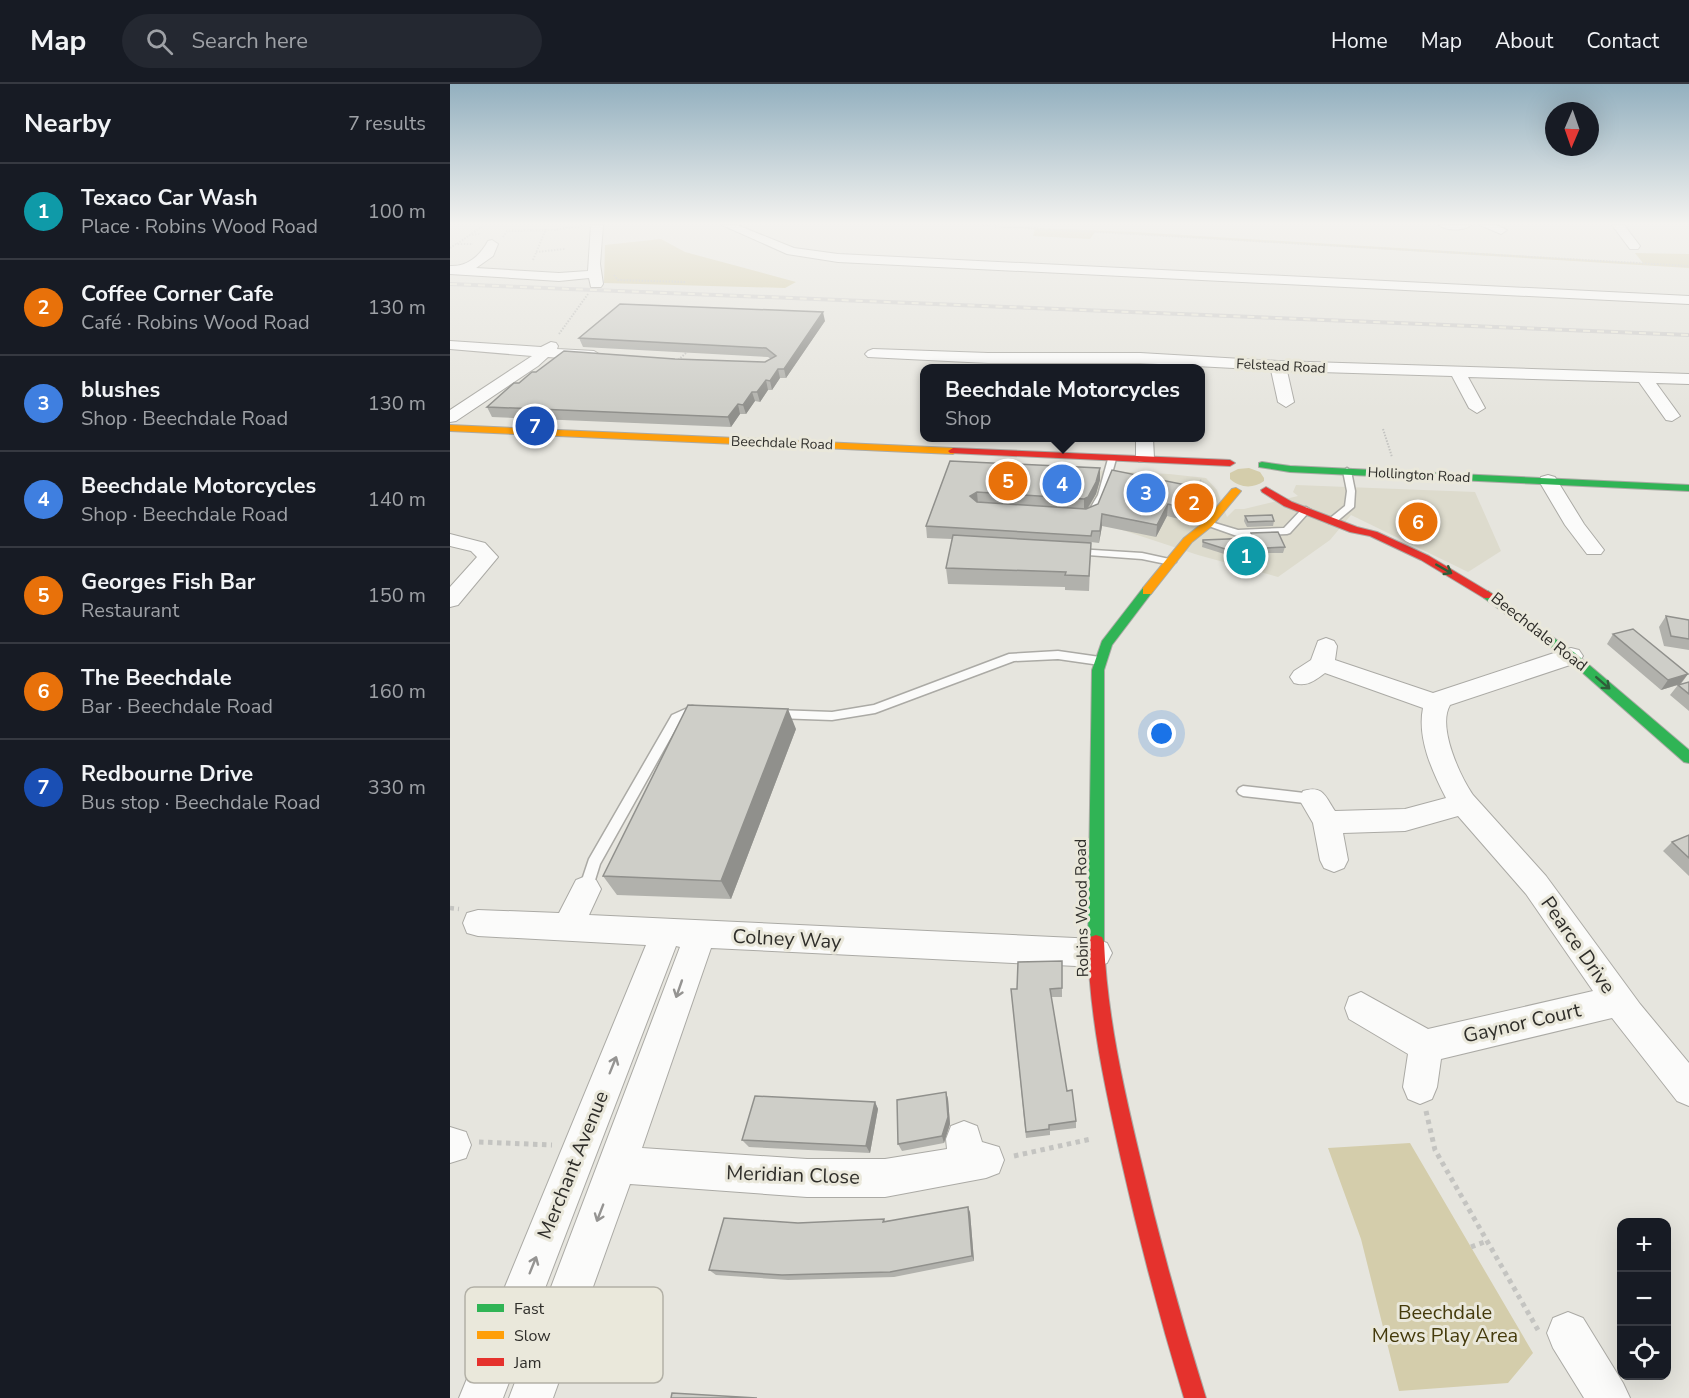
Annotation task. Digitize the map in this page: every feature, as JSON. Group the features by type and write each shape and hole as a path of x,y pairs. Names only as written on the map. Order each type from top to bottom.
{"street":[{"path":"1412,286 1689,300"},
{"path":"450,345 550,348 610,357"},
{"path":"450,417 550,348"},
{"name":"Felstead Road","path":"873,354 987,363 1186,364"},
{"name":"Felstead Road","path":"1205,364 1689,379"},
{"path":"1278,366 1286,402"},
{"path":"1458,372 1477,408"},
{"path":"1644,378 1672,416"},
{"name":"Beechdale Road","path":"450,428 1113,459 1145,458"},
{"path":"1144,442 1145,458 1230,463"},
{"name":"Beechdale Road","path":"1113,459 1144,464 1202,468 1223,481 1251,493 1266,490 1288,504 1392,543 1500,602 1556,659 1689,758"},
{"name":"Hollington Road","path":"1230,463 1245,462 1268,468 1689,488"},
{"name":"Robins Wood Road","path":"1195,1398 1175,1336 1124,1131 1104,1024 1096,953 1098,670 1106,644 1188,540 1208,524 1223,481 1222,467 1230,463"},
{"path":"1266,490 1275,484 1276,480 1268,468"},
{"path":"1548,481 1590,539"},
{"name":"Beechdale Road","path":"1354,530 1363,542 1411,565 1478,606"},
{"path":"450,540 478,547 488,557 450,600"},
{"path":"1317,662 1436,703 1449,695 1556,659"},
{"name":"Pearce Drive","path":"1436,703 1433,711 1438,749 1451,781 1465,803 1534,883 1618,1001 1689,1089"},
{"path":"1334,860 1320,810 1405,820 1465,803"},
{"path":"568,927 586,889"},
{"name":"Colney Way","path":"478,923 1096,953"},
{"path":"572,1287 618,1165 683,934"},
{"name":"Merchant Avenue","path":"525,1287 580,1146 683,934"},
{"name":"Gaynor Court","path":"1426,1046 1618,1001"},
{"path":"1361,1008 1426,1046 1420,1087"},
{"name":"Meridian Close","path":"618,1165 807,1178 885,1178 972,1154"},
{"path":"1568,1333 1608,1398"},
{"name":"Merchant Avenue","path":"481,1398 487,1383"},
{"path":"531,1398 537,1383"}],"lane":[{"path":"1085,516 1093,513 1097,507 1113,459"},
{"path":"1332,521 1349,507 1350,491 1347,471"},
{"path":"1208,524 1237,533 1287,531 1306,510"},
{"path":"1071,552 1142,556 1171,562"},
{"path":"762,713 832,716 875,709 1013,657 1058,655 1101,661"},
{"path":"586,889 594,863 676,718 692,710 716,711"},
{"path":"1243,791 1320,810"}],"path":[{"path":"550,348 590,286"},
{"path":"669,368 692,347"},
{"path":"1383,429 1395,465"},
{"path":"1195,477 1211,489 1214,497"},
{"path":"1420,1087 1435,1150 1541,1336 1568,1333"},
{"path":"972,1154 1021,1155 1124,1131"},
{"path":"451,1145 482,1141 580,1146"},
{"path":"1470,1247 1487,1241"}],"shaded area":[{"path":"1070,469 1206,478 1217,490 1227,517 1235,509 1244,509 1298,496 1293,492 1296,485 1475,492 1501,551 1468,572 1351,515 1330,540 1278,577 1198,555 1095,521 961,506"}],"green space":[{"path":"724,286 788,286 785,288"},
{"path":"1249,468 1260,472 1264,481 1247,486 1230,479 1230,473 1238,469"},
{"name":"Beechdale Mews Play Area","path":"1410,1143 1533,1353 1508,1383 1399,1391 1361,1239 1328,1148"}],"building":[{"path":"620,304 823,312 784,369 778,369 770,381 766,380 757,392 752,392 743,405 738,404 728,417 487,407 514,383 519,383 564,351 675,359 765,362 776,356 766,348 579,338"},
{"path":"950,461 1100,468 1096,482 1088,497 1084,499 977,492 970,496 977,502 1086,509 1098,504 1112,470 1191,486 1180,507 1168,504 1157,525 1102,514 1100,531 1092,531 1091,536 926,526"},
{"path":"1272,515 1274,521 1248,522 1245,516"},
{"path":"1278,532 1285,547 1265,548 1257,559 1203,542 1203,540 1253,538 1251,533"},
{"path":"953,535 1091,543 1089,576 1065,575 1066,572 946,568"},
{"path":"1666,616 1689,620 1689,639 1671,636"},
{"path":"1633,629 1688,674 1668,680 1613,634"},
{"path":"1689,682 1689,694 1678,685"},
{"path":"688,705 788,709 721,881 603,876"},
{"path":"1689,835 1689,858 1672,842"},
{"path":"1062,961 1062,988 1050,989 1067,1091 1072,1090 1076,1121 1049,1125 1049,1129 1026,1132 1011,989 1017,989 1018,962"},
{"path":"946,1092 948,1117 942,1136 898,1144 897,1100"},
{"path":"755,1096 875,1102 866,1146 742,1140"},
{"path":"968,1207 972,1256 890,1272 782,1275 709,1270 724,1218 798,1223 884,1219 883,1222"},
{"path":"672,1393 757,1398 671,1398"}],"railway":[{"path":"506,286 1689,335"}],"traffic: fast":[{"path":"1262,465 1290,469 1689,488"},
{"path":"1096,942 1098,670 1106,644 1147,591"},
{"path":"1488,595 1571,656 1689,758"}],"traffic: slow":[{"path":"450,428 953,451"},
{"path":"1147,591 1188,540 1208,524 1236,491"}],"traffic: jam":[{"path":"953,451 1230,463"},
{"path":"1266,490 1288,504 1354,530 1373,534 1425,558 1488,595"},
{"path":"1096,942 1102,1016 1115,1091 1158,1269 1195,1398"}],"place":[{"name":"Redbourne Drive","path":"535,426"},
{"name":"Georges Fish Bar","path":"1008,481"},
{"name":"Beechdale Motorcycles","path":"1062,484"},
{"name":"blushes","path":"1146,493"},
{"name":"Coffee Corner Cafe","path":"1194,503"},
{"name":"The Beechdale","path":"1418,522"},
{"name":"Texaco Car Wash","path":"1246,556"}]}
